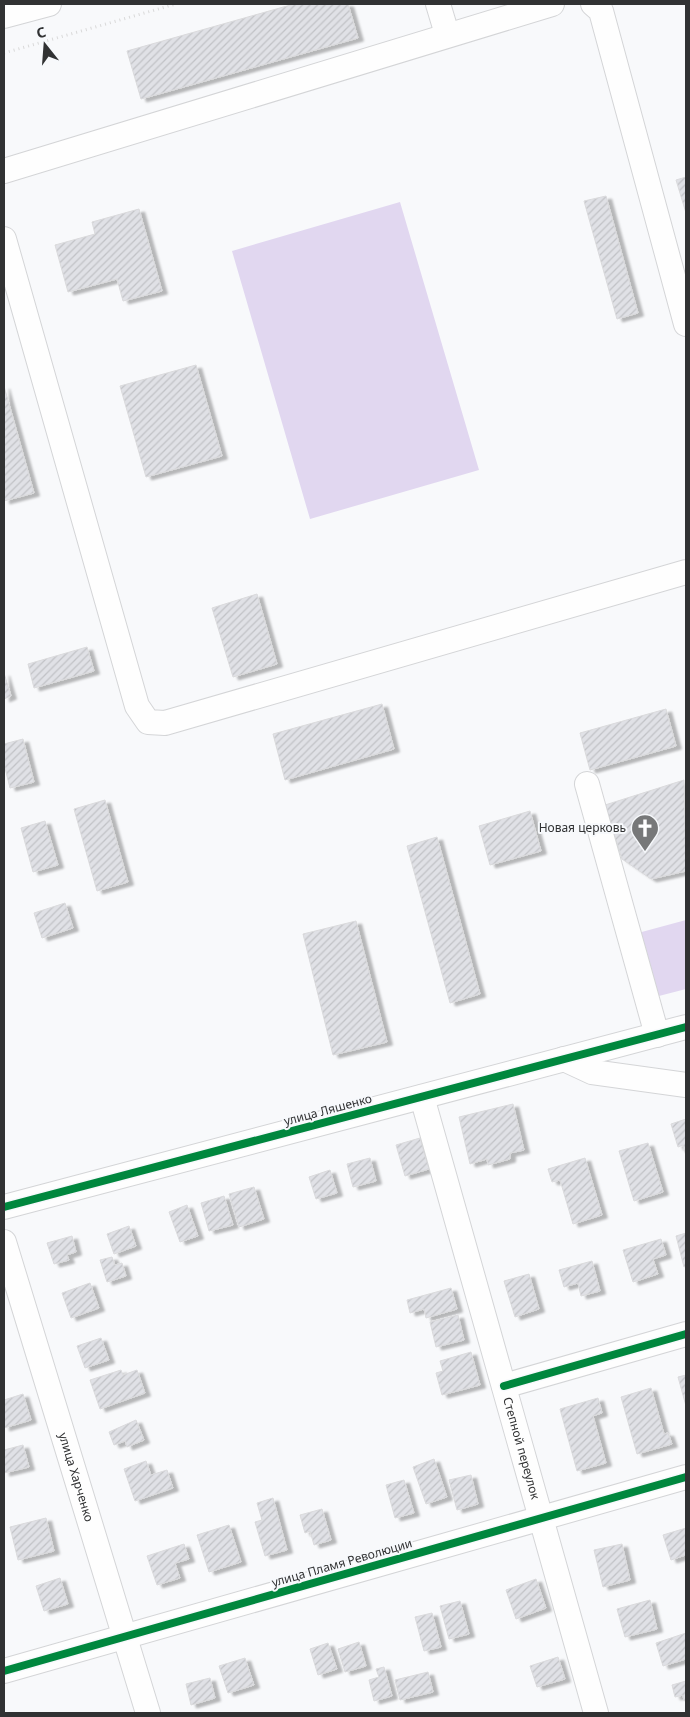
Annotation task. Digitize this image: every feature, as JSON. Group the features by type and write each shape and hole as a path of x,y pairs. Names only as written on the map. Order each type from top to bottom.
{"street":[{"path":"13,11 49,4"},
{"path":"438,4 447,34"},
{"path":"4,171 447,34 552,4"},
{"path":"593,4 601,11 686,324"},
{"path":"4,239 137,706 148,722 165,723 686,572"},
{"path":"587,784 657,1035"},
{"name":"улица Ляшенко","path":"4,1207 686,1027"},
{"path":"564,1059 592,1072 686,1085"},
{"name":"Степной переулок","path":"422,1097 596,1713"},
{"name":"улица Харченко","path":"4,1242 148,1713"},
{"path":"504,1386 686,1334"},
{"name":"улица Пламя Революции","path":"4,1671 686,1477"}],"path":[{"path":"4,53 176,4"}],"shaded area":[{"path":"400,202 479,470 310,519 232,251"},
{"path":"686,920 686,989 655,997 638,933"}],"building":[{"path":"294,4 348,4 358,38 141,99 127,51"},
{"path":"686,177 686,213 676,180"},
{"path":"606,196 638,313 617,319 584,201"},
{"path":"139,209 162,291 123,301 117,279 68,292 55,245 95,234 92,222"},
{"path":"196,365 222,456 146,477 120,386"},
{"path":"4,386 34,493 4,501"},
{"path":"257,594 277,664 233,677 212,608"},
{"path":"87,647 94,671 34,688 28,664"},
{"path":"4,673 11,696 4,699"},
{"path":"382,704 394,749 285,780 273,734"},
{"path":"666,709 676,746 590,770 580,733"},
{"path":"23,739 34,782 10,788 4,764 4,744"},
{"path":"684,780 686,871 651,879 622,859 605,805"},
{"path":"105,800 128,882 97,891 74,809"},
{"path":"530,811 541,851 490,865 479,826"},
{"path":"45,821 58,865 33,872 21,828"},
{"path":"437,837 480,994 450,1003 407,846"},
{"path":"65,903 73,928 42,938 34,913"},
{"path":"356,921 387,1042 333,1055 303,934"},
{"path":"513,1104 524,1150 510,1153 510,1159 488,1165 487,1159 470,1164 459,1117"},
{"path":"686,1119 686,1156 683,1145 678,1147 671,1124"},
{"path":"420,1138 429,1169 405,1176 396,1145"},
{"path":"648,1143 663,1192 634,1201 619,1151"},
{"path":"370,1158 376,1181 353,1187 347,1164"},
{"path":"585,1158 602,1215 573,1224 560,1180 552,1182 548,1169"},
{"path":"330,1170 337,1193 316,1199 309,1177"},
{"path":"254,1187 264,1219 239,1227 229,1194"},
{"path":"224,1196 233,1225 209,1231 201,1203"},
{"path":"187,1205 198,1236 180,1242 169,1212"},
{"path":"129,1226 136,1246 114,1254 107,1234"},
{"path":"686,1233 686,1266 684,1267 676,1236"},
{"path":"72,1236 76,1252 67,1255 69,1260 54,1264 47,1243"},
{"path":"661,1239 666,1255 653,1259 658,1274 633,1282 623,1250"},
{"path":"112,1257 115,1265 122,1263 126,1276 107,1282 100,1260"},
{"path":"592,1261 600,1291 581,1296 578,1283 564,1287 559,1270"},
{"path":"529,1274 539,1309 515,1317 504,1281"},
{"path":"90,1283 99,1308 71,1318 62,1293"},
{"path":"451,1288 457,1309 426,1318 424,1309 410,1313 407,1300"},
{"path":"458,1315 464,1340 436,1347 430,1322"},
{"path":"101,1338 109,1360 85,1368 77,1346"},
{"path":"471,1352 480,1385 442,1395 436,1373 443,1371 440,1361"},
{"path":"121,1370 123,1375 137,1370 145,1393 100,1409 90,1380"},
{"path":"686,1375 686,1406 678,1377"},
{"path":"651,1388 664,1434 668,1433 672,1444 637,1454 621,1397"},
{"path":"23,1394 31,1420 4,1428 4,1400"},
{"path":"598,1398 602,1413 593,1416 606,1463 577,1471 560,1409"},
{"path":"136,1420 144,1440 127,1447 125,1441 114,1445 109,1432"},
{"path":"23,1445 29,1467 4,1473 4,1450"},
{"path":"434,1459 447,1497 426,1504 413,1467"},
{"path":"146,1461 151,1475 167,1470 173,1488 135,1501 124,1469"},
{"path":"471,1475 478,1504 457,1510 449,1480"},
{"path":"404,1480 414,1513 395,1518 386,1485"},
{"path":"273,1498 287,1550 265,1556 255,1522 262,1520 257,1503"},
{"path":"322,1509 331,1540 314,1545 310,1531 305,1533 300,1515"},
{"path":"46,1518 54,1551 18,1560 10,1527"},
{"path":"229,1525 241,1562 209,1572 197,1535"},
{"path":"686,1528 686,1555 671,1560 663,1535"},
{"path":"184,1544 189,1559 175,1563 180,1578 157,1585 147,1556"},
{"path":"622,1544 630,1580 603,1587 594,1550"},
{"path":"60,1578 68,1604 44,1611 36,1586"},
{"path":"536,1579 546,1608 516,1619 506,1590"},
{"path":"650,1600 657,1629 625,1637 617,1609"},
{"path":"460,1601 469,1634 449,1639 440,1606"},
{"path":"432,1613 441,1647 424,1651 415,1617"},
{"path":"686,1633 686,1659 663,1666 656,1643"},
{"path":"359,1642 366,1666 345,1672 338,1649"},
{"path":"328,1643 337,1669 318,1675 310,1649"},
{"path":"558,1657 565,1679 537,1687 530,1666"},
{"path":"245,1658 254,1685 228,1693 219,1666"},
{"path":"384,1667 392,1696 374,1701 369,1680 379,1677 376,1669"},
{"path":"428,1672 433,1692 400,1700 395,1680"},
{"path":"210,1678 215,1698 191,1705 186,1684"},
{"path":"686,1681 686,1700 684,1701 683,1695 675,1697 672,1685"}],"cycle path":[{"path":"4,1207 686,1027"},
{"path":"504,1386 686,1334"},
{"path":"4,1671 686,1477"}],"place":[{"name":"Новая церковь","path":"645,852"}]}
